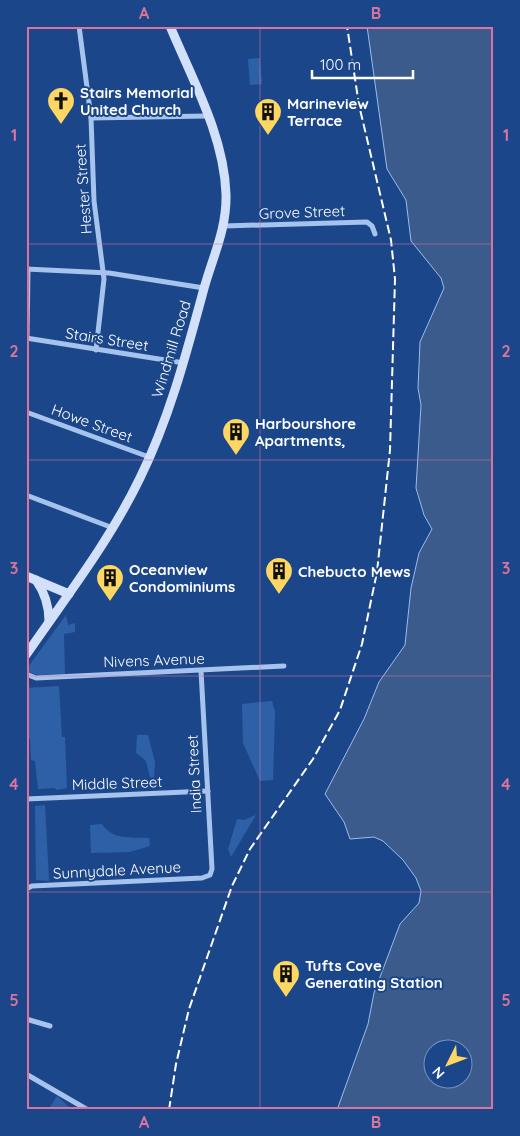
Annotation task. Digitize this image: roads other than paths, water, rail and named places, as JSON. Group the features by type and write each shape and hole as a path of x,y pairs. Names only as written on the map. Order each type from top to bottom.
{"main road":[{"name":"Windmill Road","path":"26,656 113,528 149,457 184,363 204,288 224,226 226,194 223,169 207,116 170,26"},
{"path":"26,576 69,594"},
{"path":"36,579 44,591 49,607 49,622"}],"street":[{"name":"Hester Street","path":"79,26 91,118 94,201 103,272 96,350"},
{"path":"91,118 207,116"},
{"name":"Grove Street","path":"224,226 367,222 372,226 375,234"},
{"path":"27,338 27,269 103,272 204,288"},
{"name":"Stairs Street","path":"27,338 184,363"},
{"name":"Howe Street","path":"26,412 149,457"},
{"path":"26,495 113,528"},
{"name":"Nivens Avenue","path":"26,674 36,678 284,666"},
{"name":"India Street","path":"201,670 212,869 210,875"},
{"name":"Middle Street","path":"26,799 208,791"},
{"name":"Sunnydale Avenue","path":"26,889 32,886 202,878 210,875"},
{"path":"26,1019 50,1026"},
{"path":"26,1074 81,1108 88,1110"}],"railway":[{"path":"169,1110 176,1064 189,1009 232,886 250,849 313,759 340,710 362,644 377,572 390,450 395,279 391,240 359,105 347,26"}],"place":[{"name":"Stairs Memorial United Church","path":"61,125"},
{"name":"Marineview Terrace","path":"268,136"},
{"name":"Harbourshore Apartments,","path":"236,456"},
{"name":"Chebucto Mews","path":"279,595"},
{"name":"Oceanview Condominiums","path":"110,602"},
{"name":"Tufts Cove Generating Station","path":"286,998"}]}
